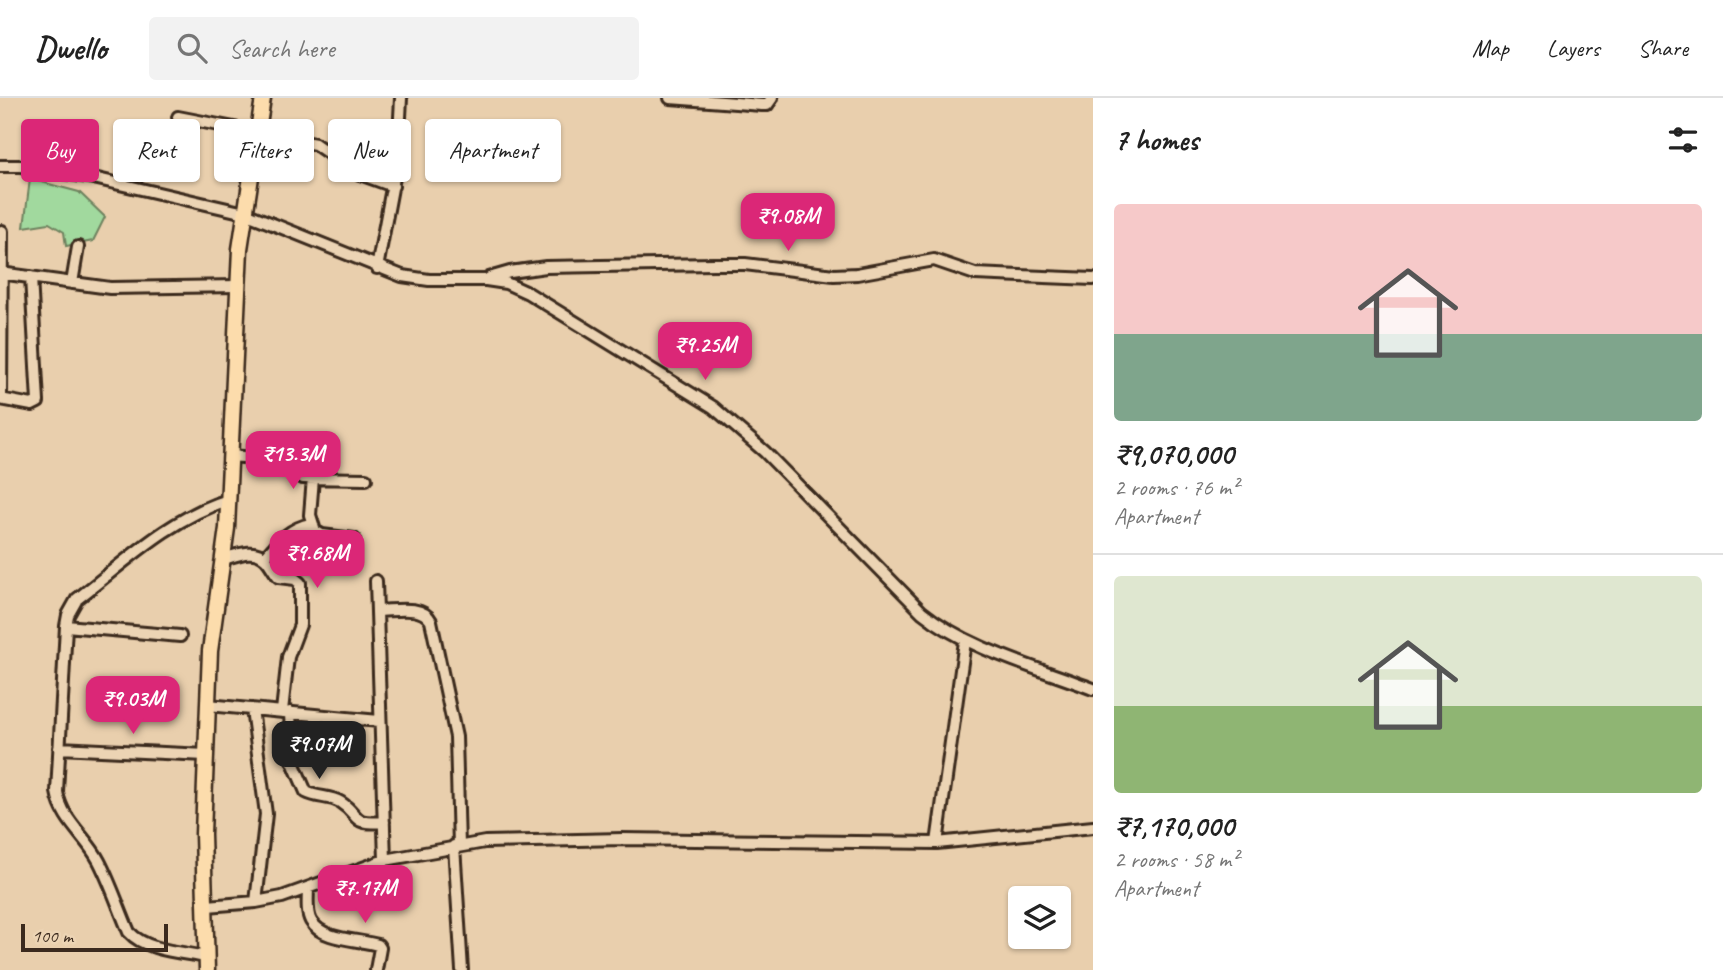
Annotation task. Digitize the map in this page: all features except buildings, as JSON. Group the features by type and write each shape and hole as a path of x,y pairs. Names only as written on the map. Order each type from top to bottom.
{"main road":[{"path":"259,119 263,98"},
{"path":"207,964 203,834 210,651 227,528 238,286 250,182"}],"street":[{"path":"377,268 400,141 401,98"},
{"path":"670,98 762,105 771,103 772,98"},
{"path":"178,117 214,124"},
{"path":"314,144 357,173 393,186"},
{"path":"0,166 65,172 245,213 402,276 429,280 485,280 506,283 528,293 713,407 765,452 922,612 941,627 965,640 1093,689"},
{"path":"2,231 0,399 32,405 38,402 31,277"},
{"path":"72,283 78,247"},
{"path":"485,280 510,272 581,266 745,264 834,275 856,274 934,260 975,274 1093,279"},
{"path":"1,273 110,288 238,286"},
{"path":"230,456 295,461 299,475 303,478 366,479"},
{"path":"313,478 312,524 315,531 321,535 354,539"},
{"path":"207,964 147,944 129,932 100,863 59,805 57,792 66,626 68,615 77,598 181,520 208,506 228,500"},
{"path":"265,558 292,530 312,524"},
{"path":"223,559 249,552 258,553 279,577 295,579 300,583 300,625 288,657 286,712 292,760 306,792 341,802 362,823 383,822"},
{"path":"376,581 385,860"},
{"path":"377,611 420,611 428,615 431,621 456,737 462,970"},
{"path":"66,626 180,636"},
{"path":"937,843 965,640"},
{"path":"208,705 379,721"},
{"path":"252,709 266,814 256,902"},
{"path":"59,748 206,755"},
{"path":"207,905 256,902 282,897 385,860 457,846 517,840 937,843 1093,827"},
{"path":"308,888 309,914 314,925 329,934 378,945 380,948 376,970"}],"green space":[{"path":"30,182 41,182 79,192 105,217 93,241 66,246 64,232 49,223 24,227"}]}
